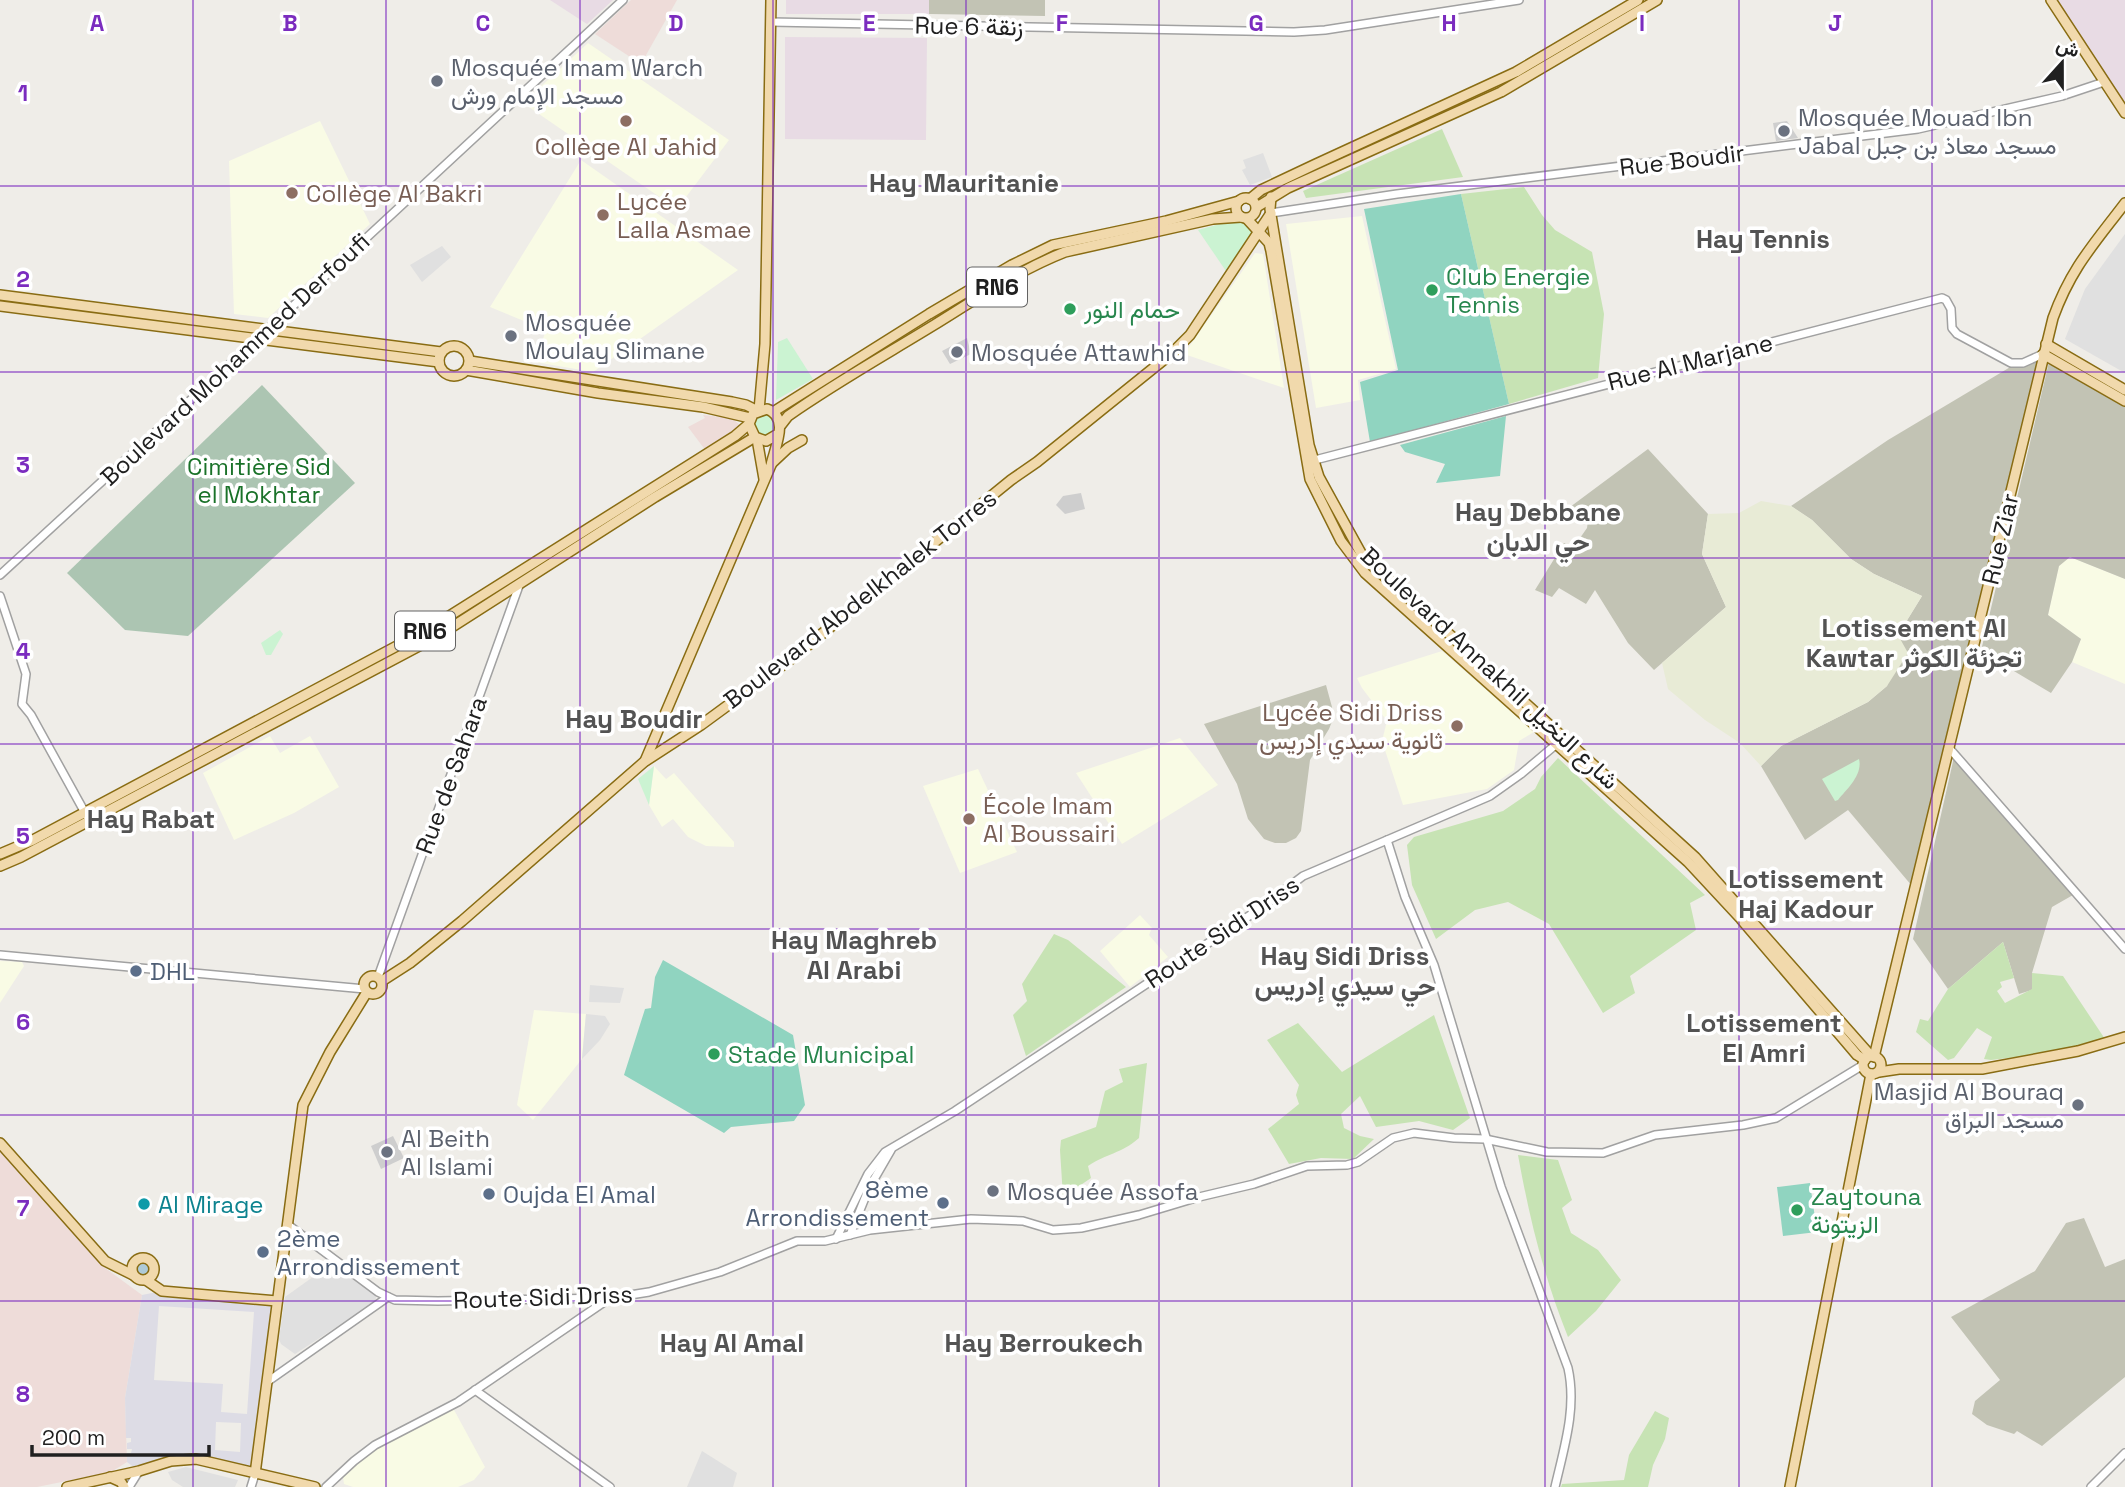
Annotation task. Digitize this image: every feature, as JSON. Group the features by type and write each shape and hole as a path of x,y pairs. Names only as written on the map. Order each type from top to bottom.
{"main road":[{"path":"759,411 763,383 771,0"},
{"path":"1239,201 1236,209 1244,218 1271,197 1529,77 1657,0"},
{"path":"2051,0 2125,113"},
{"path":"1256,210 1250,199 1259,191 1516,72 1633,1"},
{"path":"1417,118 1422,128"},
{"path":"1248,188 1259,191"},
{"name":"Boulevard Annakhil شارع النخيل","path":"1271,197 1271,213 1309,444 1310,479 1340,541 1354,561 1688,862 1741,919 1857,1055 1872,1064"},
{"name":"RN6","path":"772,411 1012,265 1053,245 1166,221 1244,198 1250,199"},
{"name":"Rue Ziar","path":"1790,1487 1872,1064 2045,349 2060,300 2072,274 2125,203"},
{"name":"Rue Boudir","path":"1256,210 1271,213"},
{"name":"Boulevard Abdelkhalek Torres","path":"380,979 411,963 644,762 701,725 790,659 1010,480 1037,462 1171,354 1190,335 1271,213"},
{"name":"Boulevard Annakhil شارع النخيل","path":"1244,218 1269,243 1310,461 1362,555 1701,863 1872,1064"},
{"name":"RN6","path":"0,854 87,816 382,667 468,618 520,583 756,438 771,440 788,416 853,373 1049,258 1065,252 1213,219 1244,218"},
{"path":"0,295 269,329 440,357"},
{"path":"0,306 440,357"},
{"path":"447,346 459,346 466,351 468,366 457,376 447,374 441,369 440,357 447,346"},
{"path":"2045,349 2124,396"},
{"path":"468,366 732,402 759,411 772,411"},
{"path":"468,366 598,393 703,407 750,421 765,480"},
{"path":"644,762 771,465 779,429 778,417 772,411 763,383"},
{"name":"RN6","path":"0,866 22,857 87,816 427,630 727,442 759,411"},
{"path":"771,465 783,452 802,440"},
{"path":"255,1474 303,1105 366,991 366,979 371,976 380,979 383,986 380,992 374,995 366,991"},
{"path":"1872,1064 1899,1069 1982,1069 2078,1051 2125,1037"},
{"path":"0,1143 105,1261 139,1280 152,1277 155,1268 149,1259 142,1258 135,1261 133,1275"},
{"path":"146,1280 162,1291 277,1300"},
{"path":"67,1487 171,1461 196,1459 315,1487"},
{"path":"110,1477 127,1487"}],"street":[{"name":"Boulevard Mohammed Derfoufi","path":"0,575 623,0"},
{"name":"Rue 6 زنقة","path":"771,22 1294,32 1325,30 1520,0"},
{"name":"Rue Boudir","path":"1271,213 1397,194 1919,129 2062,96 2104,82"},
{"name":"Rue Al Marjane","path":"1310,461 1943,298 1950,306 1951,327 1957,334 2011,363 2023,363 2045,349"},
{"name":"Rue de Sahara","path":"380,979 520,583 521,572"},
{"path":"0,596 26,674 22,704 31,715 87,816"},
{"name":"Route Sidi Driss","path":"836,1239 869,1174 880,1157 891,1149 955,1111 1255,912 1303,876 1490,796 1564,736"},
{"path":"1950,748 2125,949"},
{"path":"1387,841 1400,884 1434,965 1485,1139 1530,1268 1546,1305 1571,1382 1570,1422 1555,1487"},
{"path":"0,954 366,991"},
{"path":"850,1235 971,1219 1023,1221 1053,1230 1081,1228 1254,1184 1307,1166 1347,1165 1358,1162 1403,1134 1485,1139 1547,1152 1603,1153 1655,1135 1743,1125 1776,1118 1872,1064"},
{"name":"Route Sidi Driss","path":"388,1297 395,1300 438,1301 611,1298 649,1292 720,1272 797,1241 825,1241 850,1235 872,1181 891,1149"},
{"path":"857,1217 868,1231"},
{"path":"267,1382 388,1297 287,1224"},
{"path":"326,1487 375,1445 457,1402 585,1313 611,1298"},
{"path":"475,1390 610,1487"},
{"path":"2091,1487 2125,1453"},
{"path":"127,1487 139,1471"},
{"path":"251,1487 255,1474"}],"shaded area":[{"path":"550,0 613,0 587,24"},
{"path":"631,0 677,0 641,64 595,34"},
{"path":"786,0 929,0 929,14 786,14"},
{"path":"929,0 1045,0 1045,16 929,14"},
{"path":"2052,0 2125,0 2125,106"},
{"path":"785,37 927,38 926,140 785,139"},
{"name":"Collège Al Jahid","path":"588,43 729,140 677,209 523,103"},
{"name":"Collège Al Bakri","path":"320,121 370,224 268,318 234,314 229,161"},
{"name":"Mosquée Mouad Ibn Jabal مسجد معاذ بن جبل","path":"1787,121 1798,138 1776,141 1773,123"},
{"path":"1263,153 1272,177 1250,185 1242,170 1246,168 1243,160"},
{"name":"Lycée Lalla Asmae","path":"581,160 738,270 593,372 535,362 546,330 490,307"},
{"path":"1362,216 1396,369 1358,380 1360,400 1316,408 1286,224"},
{"path":"2125,234 2125,373 2065,339 2085,289"},
{"path":"442,246 451,257 422,282 410,265"},
{"path":"1255,253 1263,254 1284,388 1184,354"},
{"name":"Mosquée Attawhid","path":"967,338 971,354 950,364 942,351"},
{"path":"2038,359 1912,886 1848,810 1805,840 1761,766 1781,746 1868,702 1887,686 1898,635 1922,596 1874,574 1851,559 1812,520 1791,506 1888,440 2012,366 2017,368"},
{"path":"2049,362 2125,406 2125,579 2070,557 2059,566 2048,615 2081,639 2072,662 2051,693 1997,661 1980,655"},
{"path":"703,415 732,418 743,428 706,451 688,427 705,418"},
{"path":"1648,449 1708,514 1702,554 1726,607 1654,670 1628,643 1595,590 1586,604 1559,588 1552,597 1535,590 1564,543 1573,548 1587,528 1589,513 1566,510"},
{"path":"1081,493 1085,509 1065,514 1056,505 1063,496"},
{"path":"1761,501 1791,506 1812,520 1851,559 1874,574 1922,596 1898,635 1908,653 1887,686 1868,702 1781,746 1761,766 1740,743 1705,720 1668,689 1662,663 1726,607 1702,554 1708,514 1739,513"},
{"path":"2070,557 2125,579 2125,684 2072,662 2081,639 2048,615 2059,566"},
{"name":"Lycée Sidi Driss ثانوية سيدي إدريس","path":"1442,651 1534,732 1519,741 1514,770 1487,789 1403,805 1382,741 1387,721 1357,678"},
{"path":"1326,685 1333,719 1310,760 1301,831 1296,838 1286,843 1275,843 1264,839 1248,819 1237,784 1204,724"},
{"path":"270,736 280,753 310,736 339,787 294,813 234,840 203,773"},
{"path":"1180,738 1218,785 1122,844 1076,773"},
{"path":"1954,757 2073,895 2052,907 2032,973 2032,990 2019,994 2003,942 1948,989 1913,939"},
{"path":"654,766 666,779 674,773 734,842 734,847 706,846 688,837 673,819 662,827 649,805"},
{"name":"École Imam Al Boussairi","path":"978,769 1017,852 960,873 923,786"},
{"path":"1140,915 1152,928 1149,935 1168,957 1130,987 1100,951"},
{"path":"0,961 22,962 24,966 0,1003"},
{"path":"590,985 624,988 620,1003 589,1002"},
{"path":"534,1010 586,1014 582,1059 533,1120 517,1105"},
{"path":"586,1014 605,1016 610,1024 600,1040 582,1059"},
{"name":"Al Beith Al Islami","path":"393,1136 404,1158 381,1169 371,1146"},
{"path":"0,1152 101,1265 142,1295 125,1398 127,1462 111,1472 37,1487 0,1487"},
{"path":"2084,1218 2105,1267 2125,1259 2125,1377 2042,1446 2017,1431 2014,1434 1987,1425 1972,1414 1975,1401 2000,1380 1951,1317 2035,1271 2066,1223"},
{"path":"331,1264 373,1293 375,1302 295,1354 281,1344 279,1339 285,1297"},
{"path":"162,1291 277,1301 255,1474 196,1459 139,1471 127,1462 127,1453 131,1453 132,1449 127,1449 131,1438 126,1438 125,1398 142,1295","holes":["159,1306 254,1312 247,1414 221,1412 223,1384 154,1380","216,1422 241,1423 240,1452 215,1450"]},
{"path":"453,1408 485,1467 474,1480 458,1487 353,1487 344,1484 343,1477 371,1452 400,1434"},
{"path":"702,1451 737,1473 733,1487 687,1487"},
{"path":"186,1467 238,1480 235,1487 183,1487 172,1480 168,1472"}],"green space":[{"path":"1442,129 1463,177 1306,198 1303,191"},
{"path":"1524,187 1555,230 1592,252 1604,314 1598,378 1509,404 1461,194"},
{"name":"Club Energie Tennis","path":"1461,194 1509,404 1370,442 1360,382 1398,370 1364,209"},
{"path":"1238,221 1248,225 1253,233 1228,274 1198,230"},
{"path":"787,338 813,379 776,400 778,342"},
{"name":"Cimitière Sid el Mokhtar","path":"262,385 355,483 188,636 125,630 67,573"},
{"path":"766,414 774,417 777,425 774,433 766,436 758,433 755,425 758,417"},
{"path":"1506,416 1500,476 1436,483 1445,464 1405,452 1400,445"},
{"path":"280,630 283,634 271,655 266,655 261,643"},
{"path":"1558,758 1705,895 1690,903 1696,930 1630,976 1635,993 1603,1013 1549,924 1508,902 1475,910 1436,939 1412,885 1407,845 1414,837 1503,811 1535,789 1541,777"},
{"path":"1859,759 1859,771 1846,791 1835,801 1822,779"},
{"path":"654,766 649,805 638,779"},
{"path":"1054,934 1068,940 1126,987 1026,1056 1013,1015 1027,1001 1022,984"},
{"path":"2003,942 2014,978 2000,982 2002,987 1997,991 2005,1003 2032,989 2032,973 2063,976 2105,1039 2035,1055 1991,1060 1984,1059 1992,1037 1977,1028 1954,1058 1948,1060 1916,1032 1920,1019 1928,1021 1948,989"},
{"name":"Stade Municipal","path":"663,960 793,1035 805,1105 794,1121 731,1127 724,1133 624,1075 645,1009 651,1008 655,977"},
{"path":"1434,1015 1470,1118 1453,1130 1419,1121 1376,1127 1360,1096 1341,1114 1344,1128 1374,1139 1353,1159 1321,1158 1289,1164 1268,1129 1299,1104 1296,1095 1299,1085 1267,1040 1298,1023 1342,1072"},
{"path":"1147,1063 1139,1138 1088,1166 1091,1178 1063,1197 1061,1140 1096,1127 1105,1091 1123,1082 1119,1069"},
{"path":"1518,1155 1558,1160 1572,1200 1562,1208 1571,1233 1598,1250 1621,1280 1596,1311 1568,1337 1538,1247"},
{"name":"Zaytouna الزيتونة","path":"1810,1183 1817,1232 1783,1236 1777,1187"},
{"path":"1655,1411 1669,1418 1665,1439 1653,1465 1648,1487 1561,1487 1562,1484 1624,1480 1629,1455"}],"water":[{"path":"141,1262 147,1262 152,1270 150,1276 141,1278 136,1273 136,1267"}],"place":[{"name":"Mosquée Imam Warch مسجد الإمام ورش","path":"437,81"},
{"name":"Collège Al Jahid","path":"626,121"},
{"name":"Mosquée Mouad Ibn Jabal مسجد معاذ بن جبل","path":"1784,131"},
{"name":"Collège Al Bakri","path":"292,193"},
{"name":"Lycée Lalla Asmae","path":"603,215"},
{"name":"Club Energie Tennis","path":"1432,290"},
{"name":"حمام النور","path":"1070,309"},
{"name":"Mosquée Moulay Slimane","path":"511,336"},
{"name":"Mosquée Attawhid","path":"957,352"},
{"name":"Lycée Sidi Driss ثانوية سيدي إدريس","path":"1457,726"},
{"name":"École Imam Al Boussairi","path":"969,819"},
{"name":"DHL","path":"136,971"},
{"name":"Stade Municipal","path":"714,1054"},
{"name":"Masjid Al Bouraq مسجد البراق","path":"2078,1105"},
{"name":"Al Beith Al Islami","path":"387,1152"},
{"name":"Mosquée Assofa","path":"993,1191"},
{"name":"Oujda El Amal","path":"489,1194"},
{"name":"8ème Arrondissement","path":"943,1203"},
{"name":"Al Mirage","path":"144,1204"},
{"name":"Zaytouna الزيتونة","path":"1797,1210"},
{"name":"2ème Arrondissement","path":"263,1252"}],"district":[{"name":"Hay Mauritanie","path":"964,183"},
{"name":"Hay Tennis","path":"1763,239"},
{"name":"Hay Debbane حي الدبان","path":"1538,527"},
{"name":"Lotissement Al Kawtar تجزئة الكوثر","path":"1914,643"},
{"name":"Hay Boudir","path":"634,719"},
{"name":"Hay Rabat","path":"151,819"},
{"name":"Lotissement Haj Kadour","path":"1806,894"},
{"name":"Hay Maghreb Al Arabi","path":"854,955"},
{"name":"Hay Sidi Driss حي سيدي إدريس","path":"1345,971"},
{"name":"Lotissement El Amri","path":"1764,1038"},
{"name":"Hay Al Amal","path":"732,1343"},
{"name":"Hay Berroukech","path":"1044,1343"}]}
